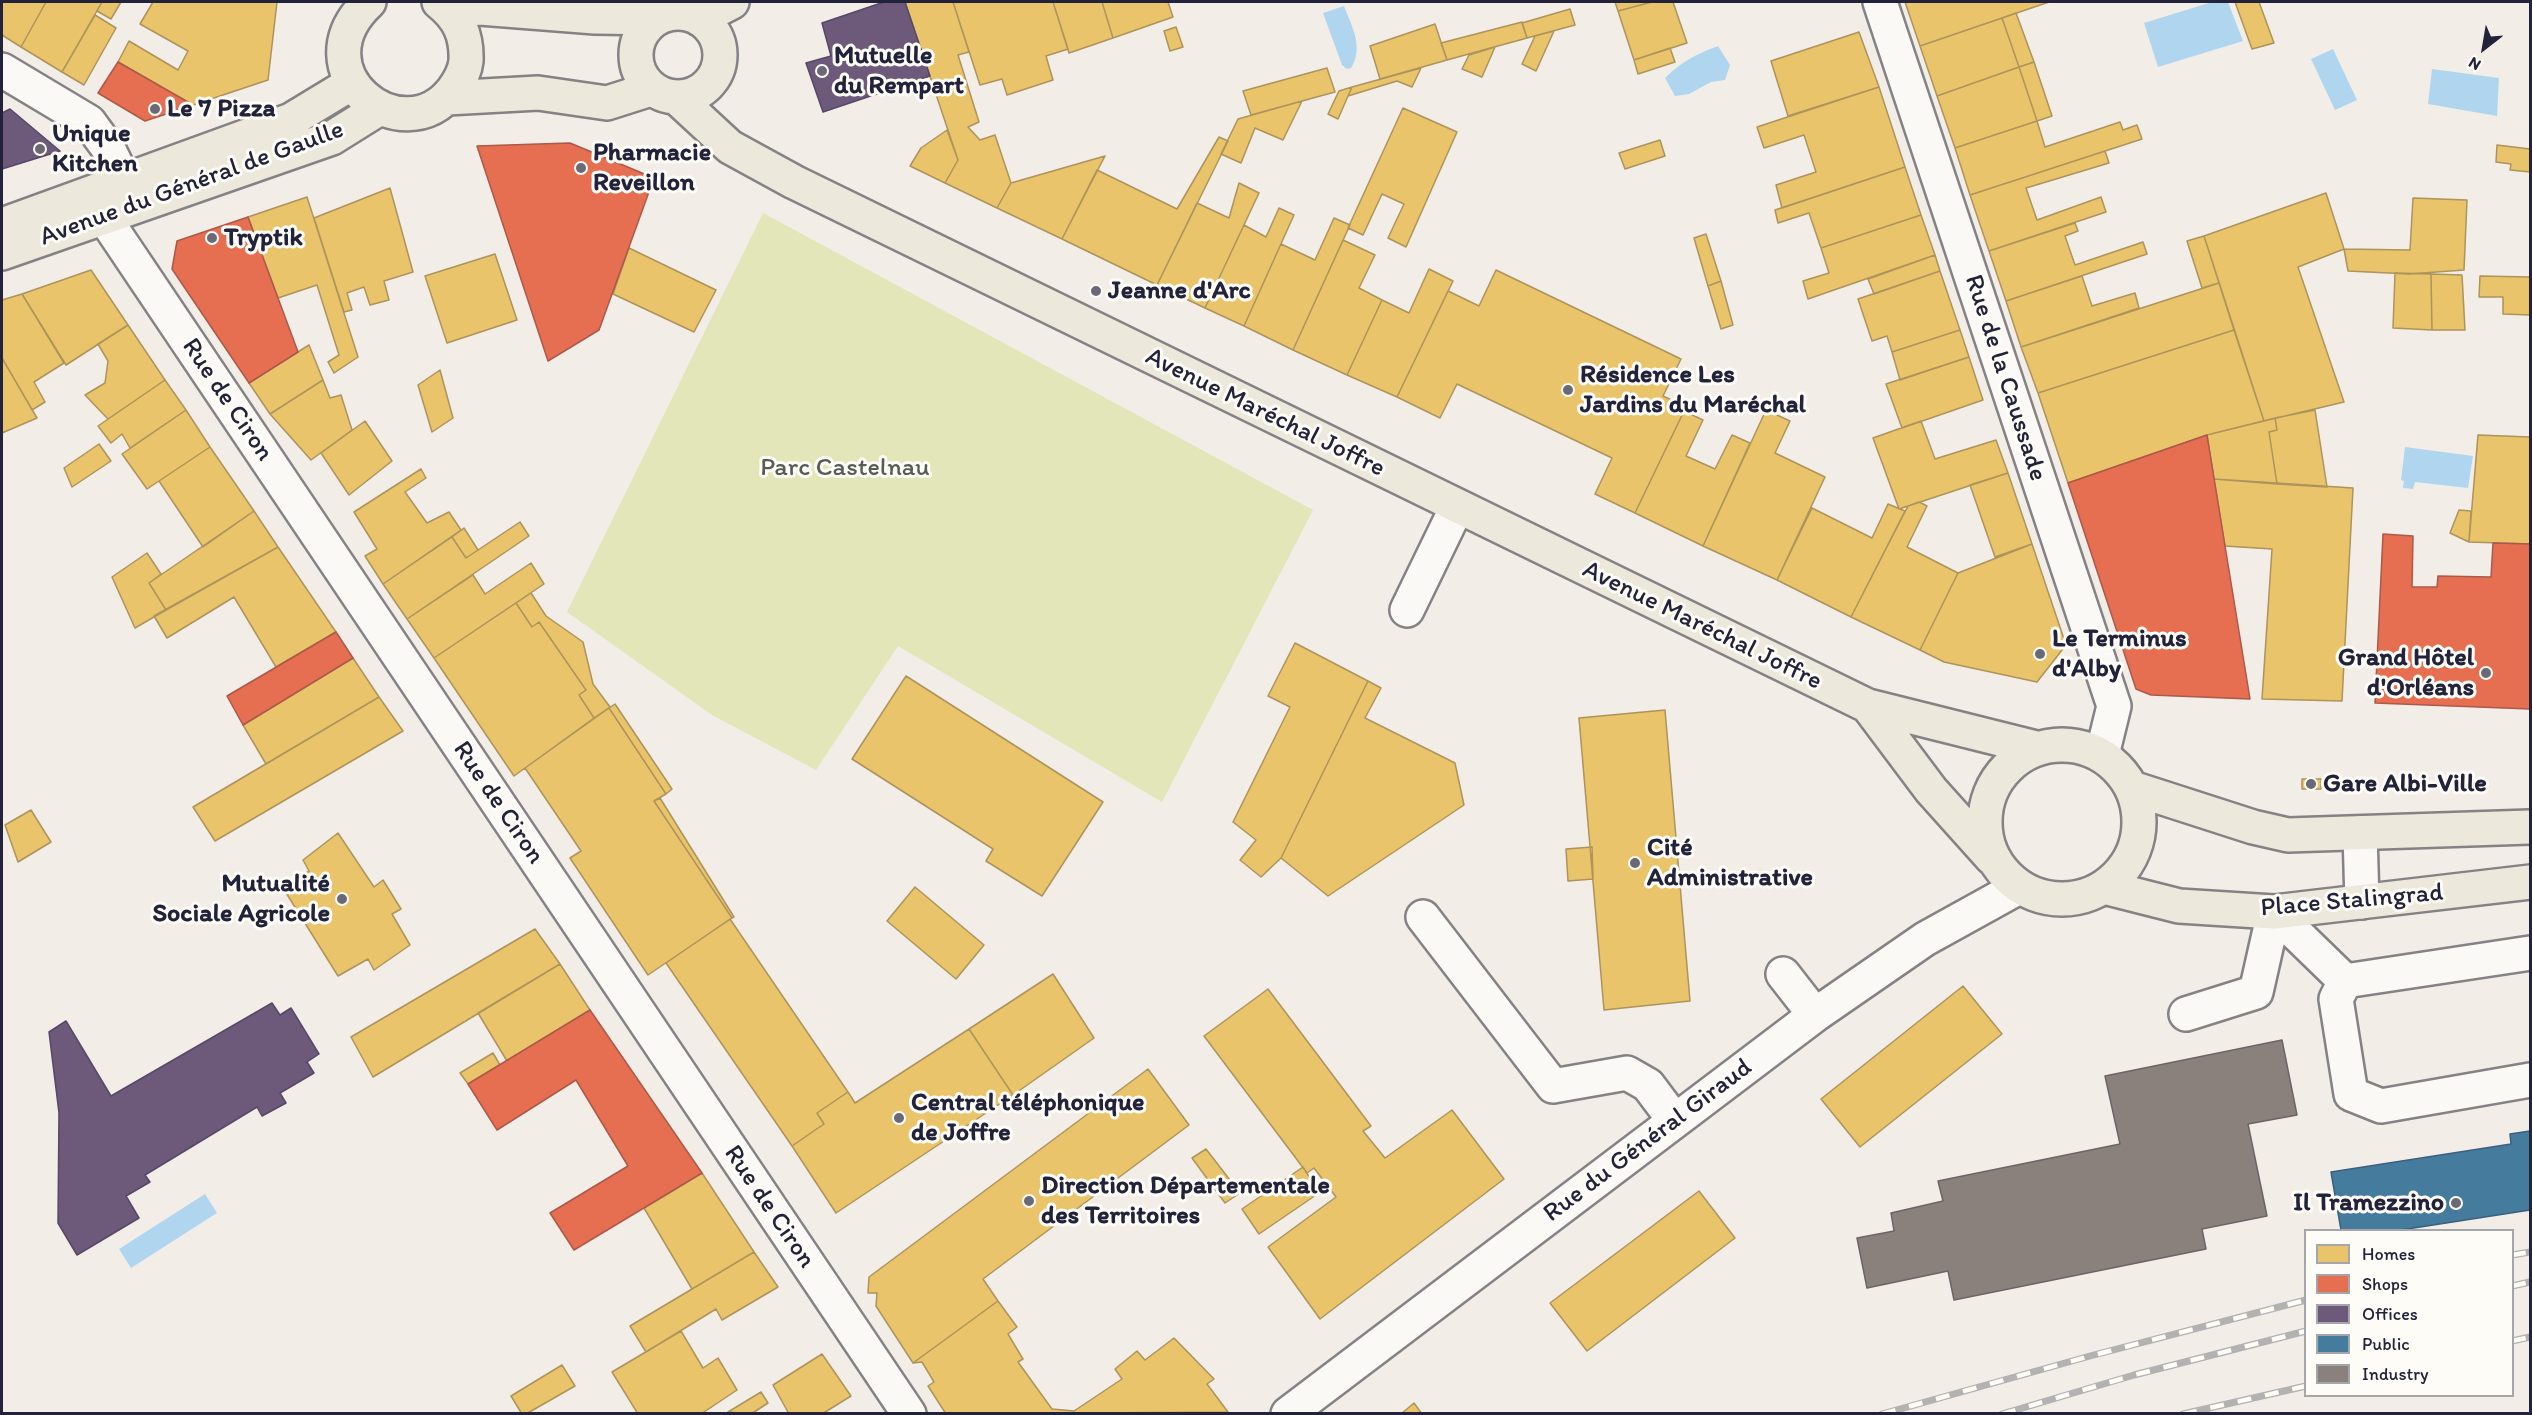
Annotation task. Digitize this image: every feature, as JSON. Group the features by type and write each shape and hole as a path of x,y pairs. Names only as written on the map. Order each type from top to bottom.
{"main road":[{"path":"369,2 357,13 348,29 343,48 345,66 352,83 364,98 380,108 397,113 415,113 432,107 447,98 458,82 465,65 466,47 462,28 446,7"},
{"path":"699,19 732,2"},
{"path":"446,7 595,17 658,18 672,14 686,14 699,19 710,28 717,39 720,53 719,67 713,79 704,89 691,96 664,93 607,104 538,93 447,98"},
{"path":"658,18 647,26 639,38 636,51 637,65 642,78 664,93"},
{"name":"Avenue du Général de Gaulle","path":"2,254 96,205 124,181 291,120 352,83"},
{"name":"Avenue Maréchal Joffre","path":"664,93 730,147 794,182 1868,706 2036,748"},
{"name":"Avenue du Général de Gaulle","path":"2,225 96,205 332,138 380,108"},
{"path":"1868,706 1931,790 2005,875 2019,886 2039,896 2062,899 2084,896 2104,887 2121,872 2133,854 2139,832 2139,809 2132,788 2120,770 2102,755 2081,746 2058,744 2036,748 2016,759 2000,775 1989,795 1984,817 1986,840 1995,861"},
{"path":"2132,788 2288,835 2530,827"},
{"name":"Place Stalingrad","path":"2104,887 2179,906 2274,912 2530,882"}],"street":[{"name":"Rue de la Caussade","path":"1880,2 2114,706 2102,755"},
{"path":"2,70 89,122 108,148 124,181"},
{"name":"Rue de Ciron","path":"96,205 909,1413"},
{"path":"1407,610 1457,507"},
{"path":"2360,833 2362,902"},
{"name":"Rue du Général Giraud","path":"1288,1413 1815,1015 1925,939 2019,886"},
{"path":"2274,912 2345,981"},
{"path":"2186,1014 2256,992 2274,912"},
{"path":"1423,917 1552,1086 1627,1073 1648,1084 1675,1121"},
{"path":"2345,981 2530,953"},
{"path":"1784,974 1815,1015"},
{"path":"2345,981 2336,999 2351,1094 2381,1106 2530,1080"}],"green space":[{"name":"Parc Castelnau","path":"763,213 1313,510 1162,802 898,646 816,770 712,715 567,612"}],"water":[{"path":"2212,2 2228,2 2243,41 2158,67 2144,23"},
{"path":"1344,6 1357,45 1355,60 1351,68 1347,69 1342,65 1323,13"},
{"path":"1718,46 1730,65 1725,80 1711,82 1689,94 1675,96 1665,78 1689,59"},
{"path":"2333,49 2357,100 2335,110 2311,59"},
{"path":"2432,69 2499,78 2497,116 2428,104"},
{"path":"2405,447 2473,456 2468,488 2415,482 2413,489 2403,488 2404,481 2401,480"},
{"path":"205,1194 217,1213 131,1268 119,1249"}],"building: Homes":[{"path":"2,2 46,2 21,47 2,35"},
{"path":"46,2 102,2 62,72 21,47"},
{"path":"102,2 121,2 111,19 97,11"},
{"path":"153,2 277,2 268,80 193,105 118,62 129,41 178,70 188,51 140,24"},
{"path":"905,2 953,2 969,52 958,55 979,122 968,127 980,140 995,135 1011,183 997,208 945,183 958,160"},
{"path":"953,2 1053,2 1068,49 1046,56 1053,80 1007,95 1002,79 980,85"},
{"path":"1053,2 1102,2 1113,38 1069,53"},
{"path":"1102,2 1168,2 1173,17 1113,38"},
{"path":"1615,2 1652,2 1618,11"},
{"path":"1652,2 1673,2 1687,43 1634,60 1618,11"},
{"path":"1905,2 2049,2 1920,46"},
{"path":"2235,2 2259,2 2274,43 2252,49"},
{"path":"1570,9 1575,25 1527,38 1522,23"},
{"path":"2016,13 2034,62 2019,67 2002,18"},
{"path":"95,15 116,28 84,85 62,72"},
{"path":"2002,18 2019,67 1937,96 1920,46"},
{"path":"1522,22 1527,38 1447,60 1441,43"},
{"path":"1435,24 1447,60 1380,79 1370,46"},
{"path":"1176,27 1183,47 1170,51 1164,31"},
{"path":"1554,31 1536,71 1522,64 1535,36"},
{"path":"1859,32 1879,87 1788,116 1771,61"},
{"path":"1495,47 1482,77 1462,69 1469,55"},
{"path":"1670,48 1675,62 1638,74 1634,60"},
{"path":"2034,62 2052,116 2037,121 2019,67"},
{"path":"2019,67 2037,121 1955,148 1937,96"},
{"path":"1327,68 1335,92 1251,115 1243,91"},
{"path":"1421,68 1412,87 1397,81 1348,96 1352,87"},
{"path":"1352,87 1338,119 1328,114 1339,91"},
{"path":"1879,87 1905,167 1782,208 1776,185 1816,172 1804,135 1764,148 1757,127"},
{"path":"1302,101 1283,140 1255,128 1241,163 1221,154 1238,119"},
{"path":"1403,108 1457,132 1406,247 1388,238 1404,204 1382,194 1363,235 1348,228"},
{"path":"2037,121 2045,147 2120,122 2123,130 2137,125 2142,139 1970,195 1955,148"},
{"path":"947,130 958,160 945,183 910,166 921,148"},
{"path":"1219,137 1228,141 1157,285 1062,239 1097,170 1177,209"},
{"path":"1660,140 1665,156 1625,169 1619,153"},
{"path":"2497,145 2530,149 2530,172 2510,170 2511,164 2496,162"},
{"path":"2105,151 2109,163 2026,188 2037,220 2101,197 2106,212 1989,251 1970,195"},
{"path":"1105,156 1062,239 997,208 1011,183"},
{"path":"1905,167 1921,215 1821,248 1809,213 1778,223 1775,210"},
{"path":"1239,183 1259,193 1205,308 1157,285 1197,203 1229,218"},
{"path":"390,188 413,272 384,281 389,300 370,305 364,287 347,293 352,310 344,312 314,218"},
{"path":"2326,193 2344,249 2298,267 2344,402 2264,421 2204,236"},
{"path":"307,197 358,357 334,373 328,362 339,355 317,285 278,298 248,217"},
{"path":"2413,198 2467,200 2464,270 2409,274 2348,271 2344,249 2410,250"},
{"path":"1279,208 1294,215 1244,326 1205,308 1244,225 1266,237"},
{"path":"1921,215 1935,255 1808,299 1803,281 1829,273 1821,248"},
{"path":"1334,218 1350,225 1293,350 1244,326 1281,244 1315,260"},
{"path":"2075,223 2078,231 2065,236 2075,265 2143,242 2147,254 2006,301 1989,251"},
{"path":"1706,234 1721,281 1708,286 1694,238"},
{"path":"2204,236 2219,283 2202,288 2187,241"},
{"path":"1343,240 1375,255 1359,288 1382,300 1347,375 1293,350"},
{"path":"629,248 716,290 694,332 613,294"},
{"path":"495,254 517,320 447,343 425,276"},
{"path":"1935,255 1940,271 1874,294 1868,279"},
{"path":"1429,269 1453,281 1397,397 1347,375 1382,300 1409,313"},
{"path":"91,270 128,325 66,365 22,294"},
{"name":"Résidence Les Jardins du Maréchal","path":"1496,270 1681,359 1663,396 1686,407 1635,513 1595,494 1612,458 1457,384 1440,418 1397,397 1448,291 1479,306"},
{"path":"1940,271 1960,330 1892,352 1887,336 1872,341 1858,299"},
{"path":"2395,273 2431,274 2432,330 2393,328"},
{"path":"2431,274 2462,275 2465,330 2432,330"},
{"path":"2082,276 2092,306 2135,293 2139,308 2021,347 2006,301"},
{"path":"2480,276 2530,277 2530,315 2503,314 2503,297 2479,297"},
{"path":"1721,281 1733,325 1721,329 1708,286"},
{"path":"2219,283 2234,330 2038,393 2021,347"},
{"path":"22,294 64,363 34,382 45,402 32,410 2,358 2,300"},
{"path":"128,325 165,380 108,419 85,395 105,383 108,361 98,344"},
{"path":"1960,330 1969,357 1900,380 1892,352"},
{"path":"2234,330 2264,421 2207,435 2068,483 2038,393"},
{"path":"309,345 323,380 270,414 249,383"},
{"path":"1969,357 1983,400 1902,428 1886,384"},
{"path":"2,358 37,418 2,433"},
{"path":"440,370 453,418 432,432 418,385"},
{"path":"165,380 186,410 130,448 122,434 111,443 98,426"},
{"path":"323,380 330,398 341,395 352,430 311,460 270,414"},
{"path":"186,410 210,447 147,489 122,454"},
{"path":"1766,410 1790,421 1775,453 1825,477 1777,580 1703,546"},
{"path":"2315,410 2327,487 2277,484 2269,432 2277,430 2275,418"},
{"path":"1684,411 1703,420 1686,456 1715,469 1732,435 1750,443 1703,546 1635,513"},
{"path":"2275,418 2277,430 2269,432 2277,484 2214,479 2207,435"},
{"path":"365,421 392,461 349,495 321,453"},
{"path":"1921,421 1935,459 1996,440 2008,473 1899,509 1873,438"},
{"path":"2478,435 2530,437 2530,544 2469,542"},
{"path":"99,444 111,461 72,487 64,468"},
{"path":"210,447 254,511 203,547 159,481"},
{"path":"421,469 426,478 405,492 427,523 449,512 461,530 383,584 365,556 377,549 354,512"},
{"path":"2008,473 2032,544 1995,557 1970,485"},
{"path":"2214,479 2353,488 2342,701 2262,699 2272,549 2225,546"},
{"path":"1919,502 1927,506 1907,547 1958,573 1920,650 1851,617 1908,506"},
{"path":"1888,504 1905,511 1851,617 1777,580 1812,508 1872,538"},
{"path":"2459,510 2471,511 2469,542 2450,533"},
{"path":"254,511 278,547 166,610 149,583"},
{"path":"520,522 529,536 407,619 383,584 452,537 466,558"},
{"path":"464,528 478,550 466,558 452,537"},
{"path":"2032,544 2066,645 2037,682 1944,662 1920,650 1958,573"},
{"path":"278,547 336,632 276,667 234,597 167,638 154,616"},
{"path":"147,553 161,574 149,583 166,610 135,628 112,577"},
{"path":"531,563 544,584 434,658 407,619 473,575 485,594"},
{"path":"531,593 546,616 583,642 593,684 610,707 594,718 579,695 586,690 539,622 532,627 516,603"},
{"path":"516,603 532,627 539,622 586,690 579,695 594,718 514,776 434,658"},
{"path":"1295,643 1368,681 1281,858 1261,877 1240,860 1256,840 1233,822 1290,707 1268,696"},
{"path":"353,658 379,697 266,764 243,725"},
{"path":"906,676 1103,802 1042,896 986,861 993,849 852,759"},
{"path":"1368,681 1381,688 1365,718 1455,763 1464,805 1328,896 1281,858"},
{"path":"379,697 403,731 215,841 193,807"},
{"path":"615,704 672,789 666,794 609,708"},
{"path":"609,708 666,794 654,801 732,918 648,975 570,858 581,851 525,768"},
{"name":"Cité Administrative","path":"1665,710 1690,1001 1604,1010 1579,718"},
{"path":"2302,779 2321,779 2321,789 2302,789"},
{"path":"660,798 734,917 732,918 654,801"},
{"path":"31,810 51,842 18,862 5,825"},
{"name":"Mutualité Sociale Agricole","path":"338,833 374,887 383,880 401,909 392,914 410,945 374,970 368,959 338,976 283,888 309,871 303,860"},
{"path":"1592,847 1593,879 1568,881 1566,849"},
{"path":"915,887 984,945 956,979 887,921"},
{"path":"730,919 848,1092 817,1113 824,1124 792,1146 666,963"},
{"path":"535,929 560,964 373,1077 351,1037"},
{"path":"560,964 590,1010 507,1061 478,1013"},
{"path":"1053,974 1094,1038 1013,1095 969,1029"},
{"path":"1963,986 2002,1034 1860,1147 1821,1099"},
{"path":"1268,989 1371,1126 1363,1131 1385,1158 1452,1110 1504,1179 1320,1319 1268,1247 1336,1197 1314,1168 1307,1173 1204,1036"},
{"name":"Central téléphonique de Joffre","path":"969,1029 1013,1095 836,1213 792,1146 824,1124 817,1113 848,1092 855,1103"},
{"path":"493,1053 500,1065 468,1084 460,1073"},
{"name":"Direction Départementale des Territoires","path":"1148,1069 1189,1125 983,1279 998,1301 913,1363 876,1306 877,1293 868,1293 869,1277"},
{"path":"1206,1149 1240,1193 1225,1203 1192,1158"},
{"path":"1303,1167 1319,1193 1259,1234 1242,1209"},
{"path":"702,1173 754,1252 692,1289 644,1208"},
{"path":"1699,1191 1735,1238 1587,1351 1550,1303"},
{"path":"754,1252 778,1287 722,1320 716,1309 646,1352 630,1326"},
{"path":"998,1301 1017,1327 1008,1334 1023,1359 1018,1362 1052,1409 1074,1411 1122,1379 1115,1369 1137,1351 1145,1360 1174,1338 1214,1379 1207,1384 1228,1412 946,1414 928,1386 934,1382 922,1362 913,1363"},
{"path":"681,1331 703,1368 718,1358 737,1390 701,1414 638,1414 612,1372"},
{"path":"822,1354 851,1396 822,1414 789,1414 773,1385"},
{"path":"562,1365 575,1386 526,1414 522,1414 511,1396"},
{"path":"761,1392 768,1403 751,1414 728,1412"},
{"path":"1414,1403 1422,1414 1401,1414"}],"building: Shops":[{"path":"118,62 193,105 145,121 98,93"},
{"path":"570,143 654,178 599,330 548,361 477,146"},
{"path":"248,217 298,352 249,383 172,269 177,241"},
{"path":"2207,435 2250,699 2151,695 2136,689 2068,483"},
{"path":"2383,534 2413,536 2412,587 2437,587 2438,576 2491,577 2493,543 2530,544 2530,709 2375,703"},
{"path":"336,632 353,658 243,725 227,696"},
{"path":"590,1010 702,1173 574,1250 550,1213 628,1166 576,1080 497,1130 468,1084"}],"building: Offices":[{"path":"884,2 905,2 930,76 823,112 806,63 831,56 822,23"},
{"path":"10,109 60,151 2,169 2,113"},
{"path":"272,1003 280,1015 291,1008 319,1054 307,1062 314,1073 280,1093 286,1103 262,1116 257,1107 145,1175 150,1182 126,1196 139,1218 77,1255 58,1223 59,1113 49,1032 66,1021 111,1096"}],"building: Public":[{"path":"2530,1131 2530,1210 2407,1229 2341,1229 2331,1172 2511,1144 2510,1134"}],"building: Industry":[{"path":"2282,1040 2297,1115 2248,1124 2267,1216 2202,1229 2206,1249 1954,1300 1948,1271 1867,1288 1857,1238 1894,1231 1891,1213 1943,1201 1938,1181 2120,1144 2105,1076"}],"railway":[{"path":"2514,1255 2530,1252"},
{"path":"2514,1286 2530,1282"},
{"path":"1882,1414 2090,1356 2304,1301"},
{"path":"2002,1414 2134,1375 2304,1332"},
{"path":"2514,1341 2530,1337"},
{"path":"2183,1414 2304,1386"}],"place":[{"name":"Mutuelle du Rempart","path":"822,71"},
{"name":"Le 7 Pizza","path":"155,109"},
{"name":"Unique Kitchen","path":"40,149"},
{"name":"Pharmacie Reveillon","path":"581,168"},
{"name":"Tryptik","path":"212,238"},
{"name":"Jeanne d'Arc","path":"1096,291"},
{"name":"Résidence Les Jardins du Maréchal","path":"1568,390"},
{"name":"Le Terminus d'Alby","path":"2040,654"},
{"name":"Grand Hôtel d'Orléans","path":"2486,673"},
{"name":"Gare Albi-Ville","path":"2311,784"},
{"name":"Cité Administrative","path":"1635,863"},
{"name":"Mutualité Sociale Agricole","path":"342,899"},
{"name":"Central téléphonique de Joffre","path":"899,1118"},
{"name":"Direction Départementale des Territoires","path":"1029,1201"},
{"name":"Il Tramezzino","path":"2456,1203"}]}
